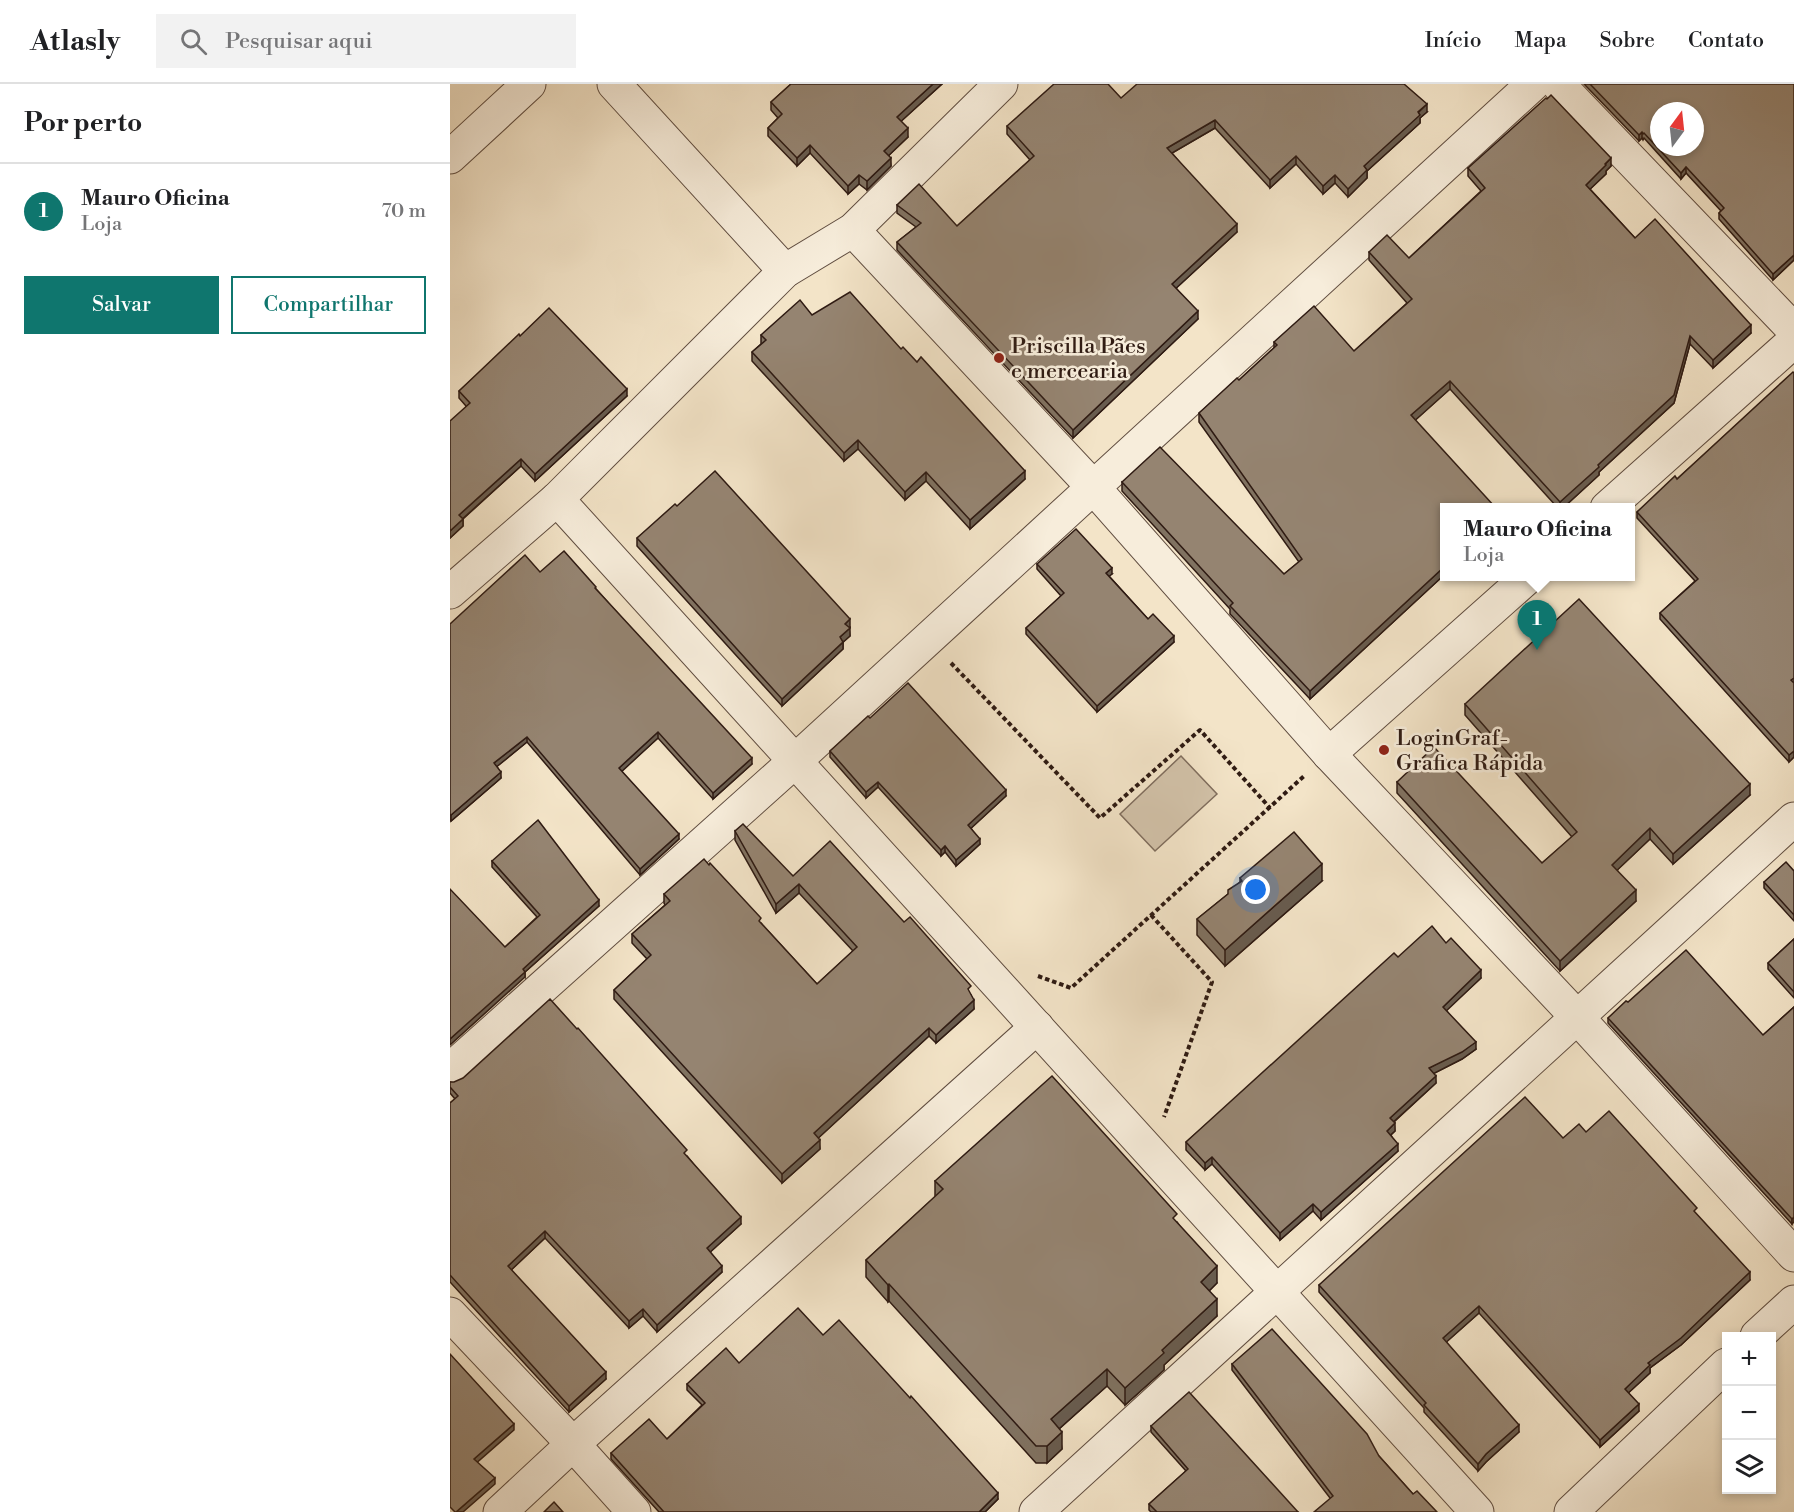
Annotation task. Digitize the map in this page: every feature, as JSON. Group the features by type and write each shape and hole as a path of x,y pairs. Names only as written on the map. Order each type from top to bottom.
{"street":[{"path":"450,157 529,84"},
{"path":"450,592 557,500 785,271 853,230 1001,84"},
{"path":"450,1070 795,761 1533,84"},
{"path":"1558,84 1794,330"},
{"path":"619,87 785,271"},
{"path":"853,230 1093,487 1329,754 1577,1017 1794,1255"},
{"path":"1611,503 1794,341"},
{"path":"557,500 1477,1512"},
{"path":"1329,754 1523,581"},
{"path":"1036,1512 1794,819"},
{"path":"500,1512 1037,1027"},
{"path":"1761,1332 1794,1302"},
{"path":"450,1314 634,1512"},
{"path":"1570,1512 1722,1369"}],"path":[{"path":"927,639 1100,818 1200,730 1270,808"},
{"path":"1013,1001 1036,976 1071,988 1329,754"},
{"path":"1151,915 1212,982 1152,1153"}],"shaded area":[{"path":"1181,756 1217,794 1155,851 1120,814"}],"building":[{"path":"791,84 933,84 897,117 908,128 884,151 891,158 867,181 859,175 848,186 810,145 797,158 768,128 782,114 771,102"},
{"path":"1054,84 1108,84 1121,98 1137,84 1404,84 1427,104 1418,112 1420,115 1364,166 1367,170 1348,189 1335,175 1323,186 1296,156 1270,180 1215,120 1167,148 1237,224 1172,284 1198,311 1073,430 897,242 921,223 897,205 919,184 957,226 1034,156 1007,126"},
{"path":"1590,84 1794,84 1794,255 1773,274 1719,213 1724,208 1686,167 1681,173 1665,156 1704,156 1704,102 1650,102 1650,139 1642,132 1639,135"},
{"path":"1551,95 1611,158 1586,185 1635,238 1655,219 1751,325 1713,360 1690,336 1674,395 1560,502 1450,381 1411,415 1491,503 1440,503 1440,571 1310,691 1230,606 1233,603 1122,482 1160,447 1284,574 1302,559 1199,413 1277,345 1274,342 1314,306 1354,351 1412,299 1369,252 1387,235 1409,258 1485,188 1468,168"},
{"path":"850,292 901,349 903,347 917,362 921,357 1025,471 970,520 926,472 905,492 858,440 844,453 752,352 766,340 761,335 800,300 812,315"},
{"path":"549,308 627,389 535,474 521,459 459,515 463,519 450,531 450,421 470,403 459,391"},
{"path":"1793,372 1794,678 1791,680 1794,683 1794,751 1789,755 1660,613 1698,579 1637,512 1675,476 1677,479"},
{"path":"715,471 850,619 845,624 850,628 840,637 843,642 782,699 637,538"},
{"path":"1076,529 1112,568 1106,573 1148,619 1153,614 1174,636 1097,706 1026,628 1064,593 1037,564"},
{"path":"564,551 595,588 752,758 713,793 658,732 619,768 679,834 640,869 527,737 494,763 501,772 450,815 450,624 525,555 540,572"},
{"path":"1579,599 1750,784 1673,854 1650,828 1612,865 1636,890 1560,961 1397,782 1434,747 1542,863 1577,832 1465,704"},
{"path":"908,683 1006,790 968,825 980,839 956,860 945,846 941,850 878,782 866,792 830,751"},
{"path":"538,820 599,900 523,969 525,972 450,1039 450,889 505,947 540,915 492,861"},
{"path":"743,824 793,876 830,841 904,922 910,917 971,986 968,989 974,1000 936,1035 929,1028 814,1133 820,1140 782,1174 614,990 651,955 632,934 670,901 664,894 704,859 761,918 759,921 817,984 857,947 799,884 776,904 735,831"},
{"path":"1294,832 1322,864 1225,950 1197,919 1228,894 1228,890 1242,881 1240,878"},
{"path":"1786,862 1794,871 1794,915 1764,882"},
{"path":"1432,926 1446,943 1451,938 1481,970 1443,1007 1476,1042 1462,1052 1429,1068 1436,1076 1390,1118 1395,1123 1387,1131 1398,1144 1321,1212 1313,1204 1280,1233 1212,1157 1205,1163 1186,1142 1394,953 1398,957"},
{"path":"1794,939 1794,992 1768,963"},
{"path":"1686,950 1763,1035 1794,1007 1794,1217 1792,1219 1608,1018"},
{"path":"550,999 687,1150 684,1153 741,1217 707,1248 722,1266 657,1325 643,1309 629,1321 545,1231 508,1266 606,1372 569,1406 450,1275 450,1103 458,1096 450,1087 450,1082 463,1078"},
{"path":"1052,1076 1177,1214 1173,1218 1217,1266 1201,1282 1217,1299 1162,1350 1164,1353 1125,1388 1107,1369 1051,1419 1062,1432 1047,1446 1036,1446 866,1260 943,1189 935,1181"},
{"path":"1525,1097 1563,1138 1579,1124 1586,1132 1609,1111 1697,1208 1694,1211 1750,1272 1681,1338 1648,1363 1650,1365 1625,1389 1639,1404 1600,1440 1479,1306 1443,1338 1519,1425 1478,1464 1319,1285"},
{"path":"798,1308 823,1335 839,1320 998,1493 979,1512 664,1512 611,1453 649,1419 667,1439 705,1403 687,1384 726,1348 739,1363"},
{"path":"1272,1329 1367,1434 1379,1456 1413,1494 1417,1491 1437,1512 1314,1512 1333,1496 1232,1364"},
{"path":"450,1354 514,1424 474,1459 495,1478 456,1512 450,1507"},
{"path":"1189,1392 1298,1512 1157,1512 1149,1504 1188,1469 1151,1426"},
{"path":"554,1502 563,1512 544,1512"}],"place":[{"name":"Priscilla Pães e mercearia","path":"999,358"},
{"name":"Mauro Oficina","path":"1537,650"},
{"name":"LoginGraf- Grafica Rápida","path":"1384,750"}]}
